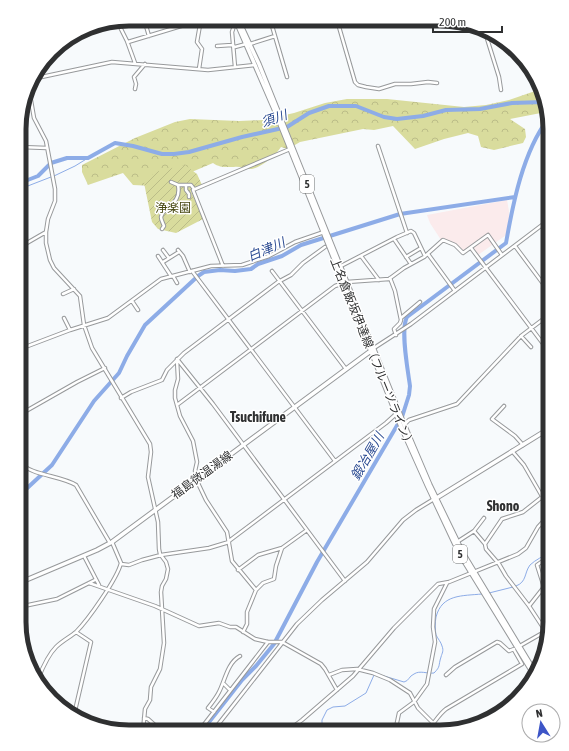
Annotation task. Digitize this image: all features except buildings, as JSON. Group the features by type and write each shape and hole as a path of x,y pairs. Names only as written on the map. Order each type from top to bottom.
{"main road":[{"name":"上名倉飯坂伊達線（フルーツライン）","path":"238,26 248,44"},
{"name":"上名倉飯坂伊達線（フルーツライン）","path":"241,26 325,233 328,245 373,349 403,425 459,553 517,648 532,668"},
{"name":"上名倉飯坂伊達線（フルーツライン）","path":"286,136 325,233"},
{"name":"上名倉飯坂伊達線（フルーツライン）","path":"328,245 340,266 345,283"},
{"name":"福島微温湯線","path":"26,580 111,543 373,349"},
{"path":"435,498 543,432"},
{"name":"上名倉飯坂伊達線（フルーツライン）","path":"435,498 472,573"},
{"name":"上名倉飯坂伊達線（フルーツライン）","path":"517,648 530,670"}],"street":[{"path":"120,26 128,42 135,63"},
{"path":"146,26 149,36"},
{"path":"128,42 182,26"},
{"path":"199,69 202,49 197,41 200,26"},
{"path":"234,26 232,32 235,68"},
{"path":"272,26 287,77"},
{"path":"339,26 358,85 379,89 395,84 428,82 437,83"},
{"path":"217,46 234,47 275,36"},
{"path":"487,38 499,77 501,90"},
{"path":"40,77 112,62 208,70 235,68 257,64"},
{"path":"135,89 136,84 134,77 146,64"},
{"path":"31,99 34,118 44,137 54,184 55,200 48,220 46,232 46,243 51,265 74,289 80,299 84,325 92,348 150,444 151,452 148,477 158,526 158,545 168,569 162,590 164,634 163,654 160,669 151,687 150,700 145,708 143,725"},
{"path":"378,146 407,232"},
{"path":"26,148 47,148"},
{"path":"194,189 290,149"},
{"path":"171,182 178,185 191,185 194,189 193,191 223,266"},
{"path":"162,229 164,226 161,220 162,215 177,198 179,190 178,185"},
{"path":"186,185 186,190 189,194 188,197"},
{"path":"373,349 396,335 543,224"},
{"path":"26,243 46,232"},
{"path":"340,266 394,238 407,232 413,232 421,248 455,291"},
{"path":"26,347 84,325 108,318 156,281 211,266 239,265 266,257 295,242 325,233"},
{"path":"177,404 333,288 345,283 390,278 426,255 444,240 457,246 463,252 488,235 502,255"},
{"path":"394,238 411,264"},
{"path":"121,398 134,391 161,381 167,370 184,353 291,275 303,263 328,245"},
{"path":"515,246 543,284"},
{"path":"406,257 421,248"},
{"path":"471,248 543,344"},
{"path":"163,250 169,258"},
{"path":"163,262 178,251 191,272 335,461"},
{"path":"158,256 177,283"},
{"path":"361,256 379,280"},
{"path":"272,271 346,369"},
{"path":"390,278 401,319"},
{"path":"63,294 74,289"},
{"path":"132,301 138,310"},
{"path":"396,335 394,330 400,323 401,319 420,302"},
{"path":"64,318 70,330"},
{"path":"403,425 410,420 457,404 521,336 543,319"},
{"path":"521,336 531,347"},
{"path":"177,359 345,581"},
{"path":"177,359 178,379 175,390 177,404 180,416 193,441 197,462 195,471 196,479 206,500 227,530 231,559 238,570 256,590"},
{"path":"26,412 105,368"},
{"path":"504,406 492,419 515,436 523,445"},
{"path":"121,564 128,565 161,555 209,548 229,541 398,413"},
{"path":"485,544 502,519 523,512 542,497 524,465 512,451"},
{"path":"26,468 76,485 111,543 121,564"},
{"path":"218,725 282,642 306,615 373,556 403,520 435,498"},
{"path":"457,542 474,531 484,518"},
{"path":"295,725 360,669 394,628 438,584 447,583 518,554 529,544 538,527 543,522"},
{"path":"238,570 259,554 282,548 307,530"},
{"path":"474,531 485,544 486,548 543,627"},
{"path":"243,632 247,624 248,612 256,590 263,583 274,579 276,566 282,548"},
{"path":"84,556 99,586"},
{"path":"543,561 538,564 543,583"},
{"path":"40,673 53,650 76,632 99,603 121,564"},
{"path":"26,606 57,599 95,580"},
{"path":"89,583 162,610 199,626 219,623 236,628 255,639 270,642 282,642 321,664 337,690"},
{"path":"396,725 399,713 414,702 424,689 428,678 434,644 433,627 435,607 447,583"},
{"path":"529,606 543,588"},
{"path":"75,710 91,642 76,632"},
{"path":"446,676 455,667 497,642 509,651 542,633"},
{"path":"205,725 230,690 270,642"},
{"path":"329,675 342,670 360,669 373,672 396,683 410,693 418,708 434,724 441,713 446,709 522,664 520,655"},
{"path":"214,712 208,708 216,698 235,659 240,656"},
{"path":"224,683 230,690"},
{"path":"144,718 148,719 155,725"}],"shaded area":[{"path":"507,200 509,211 509,233 478,255 472,246 462,251 456,244 445,239 441,240 430,223 427,215"}],"green space":[{"path":"535,91 541,113 510,119 525,129 526,137 523,143 494,150 481,147 478,136 468,133 415,149 393,126 374,130 363,129 300,142 288,149 281,147 267,161 258,167 250,169 223,167 213,163 154,186 133,185 123,173 88,185 82,172 82,165 135,138 175,122 190,119 239,121 263,120 294,113 325,103 347,99 387,99 464,107 486,105 509,100"},
{"name":"浄楽園","path":"185,165 197,174 202,185 192,189 191,191 203,219 176,233 158,229 152,222 144,183 155,172"}],"waterway":[{"name":"須川","path":"26,181 38,176 51,163 67,158 88,158 115,143 162,154 189,152 242,137 287,127 309,113 329,106 356,106 384,117 397,119 423,116 446,110 480,109 512,103 539,102"},
{"name":"鍛冶屋川","path":"207,725 242,680 274,644 317,562 402,417 409,395 410,386 404,340 405,323 407,317 506,243 520,178 532,147 543,126"},
{"path":"54,176 88,158"},
{"path":"26,187 51,177"},
{"name":"白津川","path":"26,489 52,465 94,401 119,373 145,325 204,272 251,269 258,264 282,256 301,245 400,214 515,197"},
{"path":"516,586 524,580 530,565 543,556"},
{"path":"489,593 513,587"},
{"path":"384,676 404,682 416,673 434,673 438,667 443,651 442,645 435,631 436,617 439,609 448,600 460,596 482,594"},
{"path":"322,725 322,720 327,710 333,707 345,706 366,693 374,675"}],"district":[{"name":"Tsuchifune","path":"258,417"},
{"name":"Shono","path":"503,506"}]}
